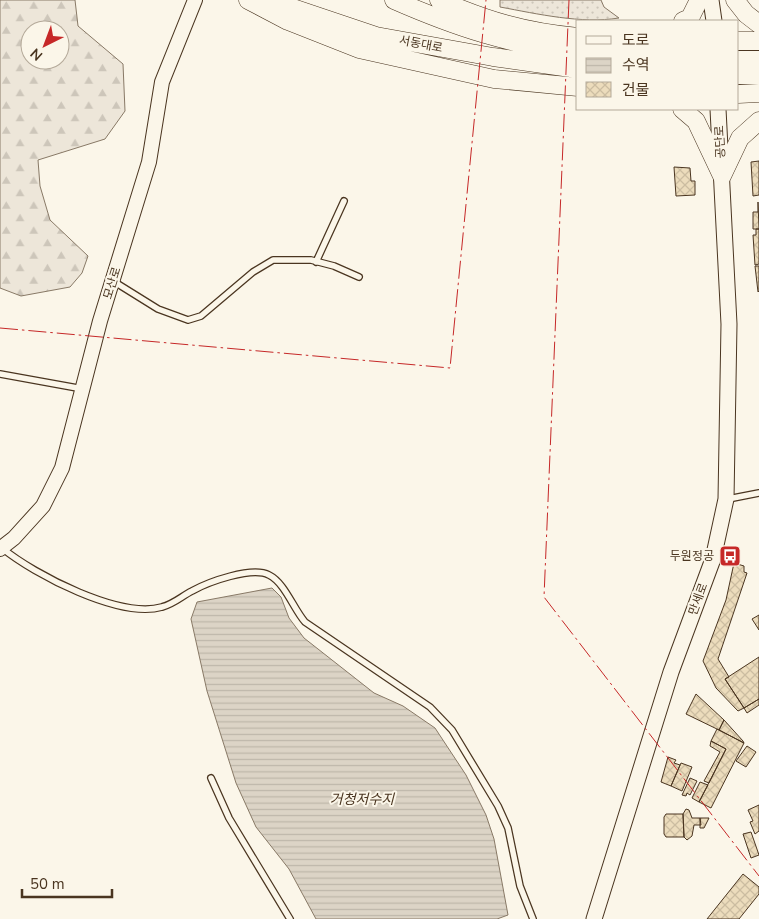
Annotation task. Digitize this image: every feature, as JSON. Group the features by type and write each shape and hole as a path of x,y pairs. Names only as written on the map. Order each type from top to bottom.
{"highway":[{"path":"248,0 288,21 360,49 494,79 576,87"},
{"name":"서동대로","path":"269,0 376,36 493,58 576,70"},
{"name":"서동대로","path":"394,0 475,33 530,47 576,53"},
{"path":"439,0 484,19 529,31 576,37"},
{"path":"685,20 690,18 699,0"},
{"path":"735,0 746,14 759,24"},
{"path":"739,40 759,41"},
{"path":"739,60 759,60"},
{"path":"739,75 759,75"},
{"path":"739,94 759,93"},
{"path":"683,110 696,121 722,176"},
{"path":"722,176 740,138 759,121"}],"main road":[{"path":"711,0 714,20"},
{"name":"공단로","path":"718,110 722,176"},
{"name":"만세로","path":"594,919 671,672 713,559 726,499 729,324 722,176"}],"street":[{"name":"모산로","path":"1,548 14,538 42,506 58,475 149,162 162,82 173,50 195,0"}],"lane":[{"path":"316,262 344,201"},
{"path":"113,281 158,309 188,320 201,316 253,272 273,260 316,262 334,266 359,277"},
{"path":"0,374 83,389"},
{"path":"726,499 758,494"},
{"path":"1,548 17,560 86,595 141,610 162,608 202,586 224,578 249,573 267,574 279,583 294,609 305,622 430,707 452,730 498,806 508,828 520,886 533,919"},
{"path":"211,778 229,818 290,919"}],"green space":[{"path":"0,0 75,0 78,26 123,64 125,111 105,139 38,160 40,186 50,220 88,256 82,273 70,287 21,296 0,288"},
{"path":"500,0 601,0 604,7 619,18 590,20 544,15 500,7"}],"water":[{"name":"거청저수지","path":"272,588 281,597 289,618 304,638 374,693 403,706 435,728 466,775 486,815 494,839 508,915 497,919 316,919 289,869 256,827 236,783 207,691 191,619 197,602"}],"building":[{"path":"759,161 759,195 753,196 751,162"},
{"path":"674,167 690,168 691,181 695,181 695,195 676,196"},
{"path":"758,202 759,229 753,229 753,212 758,212"},
{"path":"756,229 759,229 759,264 755,265 753,235 756,235"},
{"path":"755,266 759,266 758,292"},
{"path":"734,563 744,566 744,572 747,573 718,659 729,677 725,679 744,708 738,711 716,688 703,661 726,600"},
{"path":"759,615 759,630 752,619"},
{"path":"759,657 759,699 744,708 725,679"},
{"path":"696,694 724,720 719,730 686,714"},
{"path":"759,699 759,705 747,713 744,708"},
{"path":"724,720 743,741 744,743 719,730"},
{"path":"717,729 744,743 711,808 699,802 726,749 711,741"},
{"path":"711,741 726,749 709,783 704,781 720,752 710,746"},
{"path":"747,746 756,752 746,767 736,761"},
{"path":"668,757 676,760 674,763 680,765 671,786 661,782"},
{"path":"681,763 692,767 682,791 671,786"},
{"path":"690,778 697,781 690,795 687,793 686,796 682,795"},
{"path":"700,782 708,785 699,802 692,798"},
{"path":"759,805 759,831 755,834 750,822 753,821 748,810"},
{"path":"686,809 689,810 692,818 700,818 701,825 694,825 692,836 687,840 684,837 683,814"},
{"path":"666,814 683,814 684,837 666,837 664,834 664,817"},
{"path":"700,818 709,818 704,828 700,828"},
{"path":"751,832 759,855 751,858 743,834"},
{"path":"743,874 759,887 759,894 739,919 707,919"}],"power":[{"path":"0,328 450,368 486,0"},
{"path":"569,0 544,597 759,876"}],"place":[{"name":"두원정공","path":"730,556"}]}
